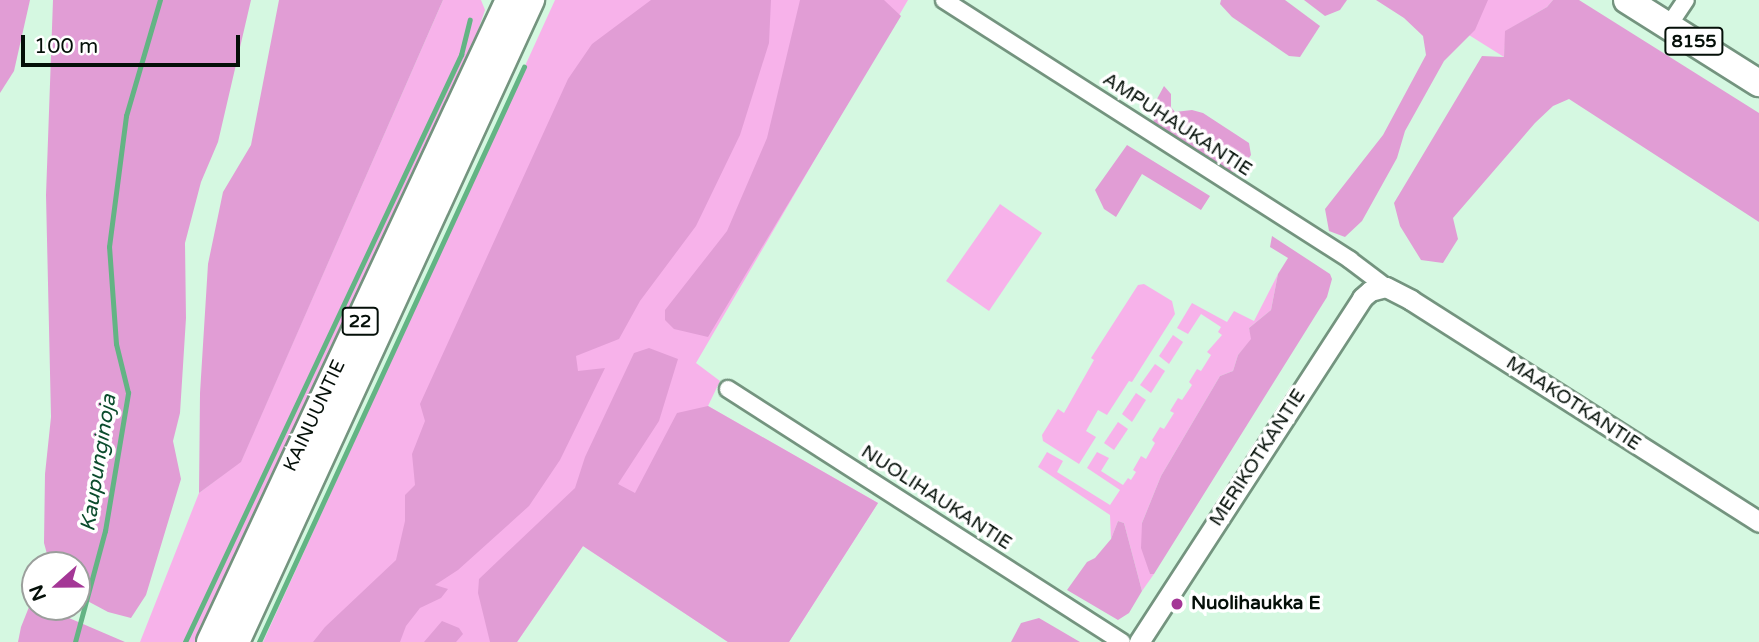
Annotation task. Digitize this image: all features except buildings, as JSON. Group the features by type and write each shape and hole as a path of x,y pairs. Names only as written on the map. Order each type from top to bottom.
{"main road":[{"name":"KAINUUNTIE","path":"210,642 509,0"},
{"name":"KAINUUNTIE","path":"236,642 531,0"},
{"name":"8155","path":"1627,0 1759,83"}],"street":[{"name":"AMPUHAUKANTIE","path":"944,0 1350,260 1386,287"},
{"path":"1670,25 1686,0"},
{"name":"MAAKOTKANTIE","path":"1386,287 1759,522"},
{"name":"MERIKOTKANTIE","path":"1139,642 1362,298 1370,291 1386,287"},
{"name":"NUOLIHAUKANTIE","path":"728,389 1122,642"}],"shaded area":[{"path":"0,0 30,0 14,71 0,93"},
{"path":"53,0 251,0 218,142 201,182 185,243 186,318 180,413 173,441 181,479 146,595 131,618 108,612 91,603 91,551 46,551 44,543 45,474 51,417 46,195"},
{"path":"279,0 443,0 241,462 199,493 200,393 208,264 223,192 251,145"},
{"path":"443,0 481,0 485,10 463,75 201,642 140,642 199,493 241,461"},
{"path":"555,0 908,0 696,363 720,381 708,406 878,503 789,642 728,642 583,546 517,642 263,642"},
{"path":"651,0 771,0 769,43 740,135 696,226 640,301 619,339 576,356 578,371 605,368 560,460 529,506 458,570 435,585 448,589 441,598 420,608 406,626 400,642 313,642 325,627 396,560 405,521 405,495 415,485 412,454 425,421 420,404 568,79 592,44"},
{"path":"800,0 884,0 901,16 708,337 674,329 665,320 665,310 727,231 767,138"},
{"path":"1221,0 1285,0 1320,26 1300,57 1289,56 1232,17 1220,4"},
{"path":"1304,0 1347,0 1340,10 1325,16"},
{"path":"1376,0 1488,0 1475,30 1444,61 1405,131 1397,158 1362,221 1345,237 1329,231 1325,209 1383,135 1426,55 1423,36 1404,18"},
{"path":"1413,0 1553,0 1547,7 1506,31 1504,57"},
{"path":"1553,0 1579,0 1759,113 1759,222 1569,99 1553,106 1535,123 1453,218 1458,239 1443,263 1421,260 1400,226 1394,203 1482,56 1504,57 1505,31 1547,7"},
{"path":"1164,86 1171,94 1171,107 1175,112 1192,110 1203,113 1249,143 1251,155 1240,171 1232,172 1154,122 1151,110"},
{"path":"1127,145 1210,196 1201,210 1142,174 1116,217 1104,209 1095,190"},
{"path":"1000,204 1042,233 989,311 946,281"},
{"path":"1272,236 1330,274 1332,279 1327,297 1154,574 1150,574 1141,548 1142,523 1161,476 1220,376 1233,371 1238,355 1251,339 1249,328 1271,310 1278,274 1288,258 1270,247"},
{"path":"1278,274 1271,310 1249,328 1252,339 1238,355 1233,371 1220,376 1161,476 1142,523 1150,574 1154,574 1142,591 1124,523 1118,521 1111,539 1110,515 1038,467 1047,452 1063,461 1057,472 1110,505 1120,490 1087,468 1097,452 1109,458 1101,471 1123,485 1128,478 1131,480 1141,456 1146,459 1155,443 1152,440 1160,427 1164,429 1174,413 1170,411 1178,398 1182,400 1192,385 1189,382 1197,369 1201,371 1211,355 1207,352 1222,335 1218,332 1221,327 1201,314 1188,334 1177,328 1192,303 1227,322 1234,311 1254,321"},
{"path":"1144,284 1172,301 1175,314 1132,382 1129,381 1107,415 1098,410 1086,431 1096,437 1079,464 1043,441 1042,435 1058,409 1064,413 1094,360 1091,358 1138,285"},
{"path":"1173,335 1183,342 1169,364 1159,356"},
{"path":"649,348 678,359 659,421 618,484 635,493 677,413 708,406 878,503 789,642 728,642 583,546 517,642 490,642 478,593 479,579 575,488 585,457 634,353"},
{"path":"1155,364 1165,371 1151,393 1140,385"},
{"path":"1136,393 1146,400 1132,422 1122,414"},
{"path":"1118,422 1128,429 1114,450 1104,443"},
{"path":"1118,521 1124,523 1142,591 1129,613 1118,620 1067,590 1087,562 1095,558 1111,539"},
{"path":"1039,618 1080,642 1011,642 1021,623"},
{"path":"23,621 76,621 125,642 18,642"},
{"path":"442,621 459,628 463,634 456,642 424,642"}],"waterway":[{"name":"Kaupunginoja","path":"75,642 105,531 128,393 116,344 109,247 126,116 160,0"},
{"path":"185,642 461,55 470,20"},
{"path":"259,642 524,67"}],"place":[{"name":"Nuolihaukka E","path":"1177,604"}]}
